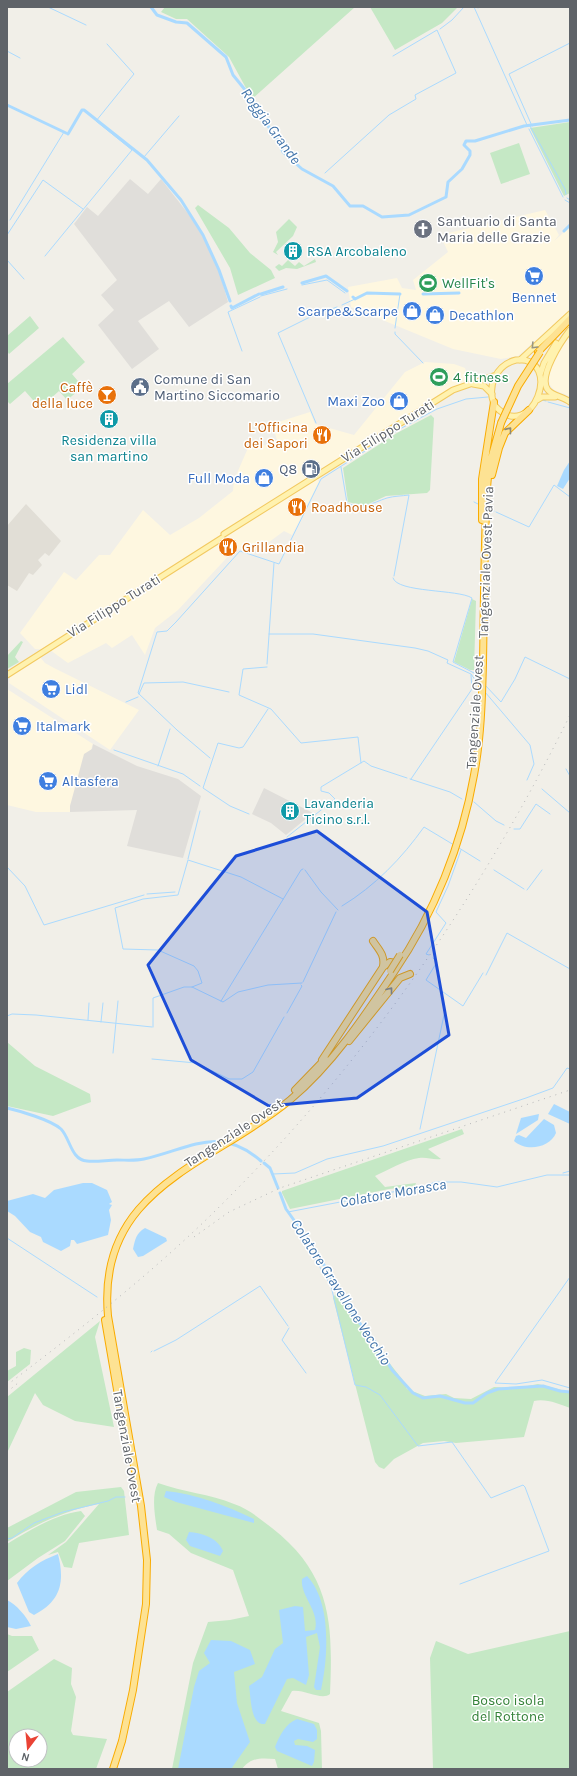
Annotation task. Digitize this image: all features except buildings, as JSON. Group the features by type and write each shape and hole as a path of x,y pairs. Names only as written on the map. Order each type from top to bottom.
{"highway":[{"name":"Tangenziale Ovest Pavia","path":"454,845 474,775 479,741 484,533 489,466 500,422 518,386 539,352 570,320"},
{"path":"484,533 482,483 494,402"},
{"path":"484,533 491,481 498,448 505,433 529,410"},
{"name":"Tangenziale Ovest","path":"113,1769 122,1740 133,1690 147,1589 146,1535 104,1309 105,1276 110,1256 124,1224 144,1197 174,1172 276,1111 317,1072 402,956 426,910 454,845"},
{"path":"373,942 384,958 383,967"},
{"path":"317,1072 383,967 390,962 398,965 400,978"},
{"path":"317,1072 352,1038 400,978 410,974"},
{"name":"Tangenziale Ovest","path":"108,1769 125,1716 142,1601 142,1541 133,1469"}],"main road":[{"path":"542,384 537,400 529,410 517,415 508,415 499,410 494,402 492,394 496,375 506,364 520,360 570,314"},
{"path":"540,376 541,369 549,353 570,327"},
{"path":"570,330 554,352 549,367 546,385 548,390 570,403"},
{"path":"520,360 532,364 540,376 545,390 555,397 570,403"},
{"name":"Via Filippo Turati","path":"7,671 308,484 311,480 453,390 496,375"},
{"path":"466,385 484,386 492,394"},
{"path":"537,400 548,396 555,397"},
{"name":"Via Filippo Turati","path":"7,675 223,536"}],"highlighted area":[{"path":"317,831 427,912 449,1035 357,1098 269,1106 191,1060 148,965 236,856"}],"shaded area":[{"path":"130,179 148,194 161,179 190,216 202,235 219,270 228,302 189,327 169,301 138,321 159,349 132,369 98,325 114,310 101,295 117,280 74,224 87,207 98,216"},
{"path":"545,210 559,235 554,241 570,227 570,310 518,356 501,359 453,349 351,307 348,287 397,278 402,288 416,290 413,280 448,252 440,235"},
{"path":"570,336 570,396 554,390 550,385 548,377 556,355"},
{"path":"425,362 454,364 465,368 469,380 446,391 315,473 319,482 292,535 284,531 257,551 235,549 178,610 155,628 145,655 132,635 112,648 106,643 68,663 50,650 35,649 20,633 64,572 76,580 99,555 110,555 143,510 170,535 199,518 233,491 234,480 248,448 278,443 272,424 310,412 315,424 354,435 405,372"},
{"path":"26,504 61,541 49,556 45,553 38,560 42,565 33,575 29,573 17,591 7,585 7,526"},
{"path":"40,657 45,663 54,668 139,710 110,750 9,683 10,675"},
{"path":"7,689 93,744 70,806 70,812 36,812 7,805"},
{"path":"93,744 137,766 178,779 201,796 183,858 127,846 137,810 70,812 70,806 84,754 92,749"},
{"path":"264,788 313,813 286,835 271,823 252,814"}],"green space":[{"path":"165,7 355,7 252,99 229,57 187,19 176,19 161,12"},
{"path":"370,7 458,7 442,23 395,50"},
{"path":"570,122 570,193 564,196 530,128"},
{"path":"519,143 530,174 501,184 490,153"},
{"path":"198,205 229,228 250,253 271,270 275,278 238,295 230,268 195,208"},
{"path":"289,219 297,227 293,236 276,252 278,255 273,252 278,242 276,232"},
{"path":"315,259 316,262 297,269 286,268 279,271 275,267 279,264 282,266 288,260 295,266 299,262 304,266"},
{"path":"30,316 39,328 9,354 7,351 7,336"},
{"path":"63,337 85,362 72,374 83,387 67,400 59,391 40,408 25,391 10,404 7,401 7,384"},
{"path":"431,415 434,418 430,490 427,493 386,496 364,506 348,502 343,468 397,433"},
{"path":"472,599 476,601 474,670 470,670 454,662"},
{"path":"21,641 23,642 15,657 19,662 7,669 7,656"},
{"path":"7,1042 35,1066 90,1094 91,1102 53,1116 7,1106"},
{"path":"462,1129 464,1134 428,1149 441,1159 414,1159 375,1176 385,1187 416,1183 415,1186 389,1189 290,1209 282,1193 282,1191"},
{"path":"336,1293 342,1295 358,1323 402,1379 407,1389 425,1396 446,1394 454,1398 471,1399 494,1387 517,1388 538,1384 570,1392 570,1408 548,1401 534,1401 524,1437 456,1443 444,1441 423,1443 394,1459 384,1469 379,1467 375,1462 333,1298"},
{"path":"100,1321 95,1337 114,1427 75,1421 43,1405 35,1393 7,1453 7,1397"},
{"path":"24,1348 31,1350 30,1364 7,1382 7,1371 16,1366 16,1352"},
{"path":"158,1483 216,1498 239,1506 254,1514 292,1546 307,1564 318,1583 325,1602 329,1623 331,1645 330,1694 327,1696 318,1696 292,1691 281,1711 319,1723 321,1731 322,1769 278,1769 275,1759 266,1758 253,1760 242,1769 172,1769 193,1663 208,1622 230,1620 249,1616 233,1570 191,1553 169,1534 157,1530 154,1500"},
{"path":"121,1487 124,1491 129,1535 79,1543 72,1568 64,1567 58,1552 48,1555 66,1542 99,1504 52,1518 7,1542 7,1528 76,1492"},
{"path":"81,1511 85,1516 65,1541 38,1558 7,1581 7,1544 33,1528 61,1516"},
{"name":"Bosco isola del Rottone","path":"570,1631 570,1769 433,1769 430,1658 436,1641 468,1654"},
{"path":"7,1634 12,1636 32,1636 39,1650 7,1672"},
{"path":"54,1659 72,1668 71,1684 76,1697 71,1731 73,1735 107,1739 96,1769 7,1769 7,1692"}],"water":[{"path":"570,461 570,478 563,489 557,486"},
{"path":"554,1104 570,1112 570,1124 548,1114"},
{"path":"539,1114 538,1120 516,1134 521,1118"},
{"path":"544,1119 554,1125 556,1133 549,1142 537,1147 531,1147 514,1141 516,1136 519,1135 526,1138"},
{"path":"83,1183 92,1183 107,1190 112,1202 109,1204 112,1205 109,1210 111,1220 108,1235 77,1244 74,1240 71,1240 70,1246 61,1251 43,1242 41,1237 30,1232 15,1216 7,1211 7,1201 33,1194 45,1198 54,1190"},
{"path":"145,1228 166,1238 167,1241 143,1256 138,1257 133,1249 134,1243 138,1234"},
{"path":"166,1491 189,1495 222,1505 254,1519 254,1523 176,1502 164,1497"},
{"path":"189,1532 209,1537 221,1546 223,1551 220,1556 190,1546 186,1540"},
{"path":"58,1554 61,1573 59,1590 50,1604 34,1615 29,1612 17,1583 25,1573 46,1559"},
{"path":"307,1576 315,1587 321,1600 326,1631 325,1662 321,1690 316,1690 314,1687 320,1647 317,1633 306,1637 309,1675 306,1685 293,1678 287,1679 265,1724 260,1723 256,1720 252,1710 249,1686 262,1677 275,1649 283,1643 279,1610 295,1606 303,1607 305,1631 315,1630 315,1616 302,1585 302,1579"},
{"path":"7,1600 21,1611 31,1626 16,1629 7,1627"},
{"path":"211,1640 231,1641 250,1650 255,1664 234,1672 237,1703 250,1742 231,1769 178,1769 194,1687 199,1671 210,1663 204,1653"},
{"path":"297,1719 314,1724 317,1730 317,1739 313,1742 298,1739 294,1741 295,1745 307,1746 315,1750 314,1762 312,1766 277,1751 275,1747 286,1727"}],"waterway":[{"path":"48,7 86,25"},
{"name":"Roggia Grande","path":"151,7 157,15 176,22 187,23 226,57 233,75 246,91 252,106 276,136 283,152 302,169 333,186 350,206 363,206 382,217 409,215 446,197 448,182 462,169 470,155 470,151 464,145 466,141 475,141 524,126 570,120"},
{"path":"440,29 452,20 464,7"},
{"path":"474,7 527,125"},
{"path":"325,173 389,115 416,99 415,95 456,73 437,30 393,56"},
{"path":"532,126 509,74 570,43"},
{"path":"45,256 132,150 96,121 134,74 107,44"},
{"path":"7,51 20,58"},
{"path":"7,105 66,133"},
{"path":"68,134 82,110 84,110 147,160 181,200 203,235 219,270 230,301"},
{"path":"144,157 179,116"},
{"path":"530,126 565,189 566,194"},
{"path":"529,129 563,197"},
{"path":"10,220 64,132"},
{"path":"7,235 43,180 83,209"},
{"path":"565,200 570,203"},
{"path":"564,231 570,225"},
{"path":"7,260 24,279"},
{"path":"302,283 326,276 347,291"},
{"path":"302,285 327,280 345,293"},
{"path":"261,294 283,287"},
{"path":"261,296 287,289"},
{"path":"353,297 355,299 367,293 400,294"},
{"path":"423,294 459,293"},
{"path":"231,306 232,308 259,294"},
{"path":"395,328 400,294"},
{"path":"242,351 228,312 260,297"},
{"path":"342,305 355,299"},
{"path":"316,423 278,333 310,317 337,307"},
{"path":"395,332 395,334 423,363"},
{"path":"210,758 177,730 138,693 157,632 167,631 240,551 279,564 321,479 398,430 437,409 466,399 488,397"},
{"path":"542,400 546,401"},
{"path":"548,402 570,408"},
{"path":"341,467 347,503 362,506 390,497 409,495 394,576"},
{"path":"496,512 529,527 554,485 570,497"},
{"path":"474,502 478,504"},
{"path":"267,664 274,563"},
{"path":"393,578 397,583 416,589 454,593 472,598 453,662 474,673 479,678"},
{"path":"269,634 313,634 428,651 448,660 447,663 471,674 479,685"},
{"path":"485,685 501,702 515,679 525,657 570,679"},
{"path":"267,667 243,669 239,695 271,709 301,743 358,737 361,763"},
{"path":"411,779 472,689 471,675"},
{"path":"139,694 144,683 183,682 229,692"},
{"path":"485,692 530,745 534,764 527,780"},
{"path":"126,702 138,697"},
{"path":"249,814 230,806 203,788 218,743 239,748 243,747 268,709"},
{"path":"158,766 170,729"},
{"path":"114,750 183,774 200,786"},
{"path":"287,837 335,799 329,793 321,791 321,787 364,761 371,766 407,778"},
{"path":"566,769 570,776"},
{"path":"410,779 450,792 462,799"},
{"path":"542,789 570,813"},
{"path":"474,802 496,821 504,825"},
{"path":"514,829 520,829 536,804 550,814"},
{"path":"188,859 200,811"},
{"path":"342,906 366,890 387,871 407,850 424,827 454,845"},
{"path":"459,848 480,861"},
{"path":"429,955 426,954 446,923 436,912 448,886 461,850"},
{"path":"192,987 202,983 198,971 194,966 158,950 123,949 115,908 143,899 178,895 188,860 241,877 283,899"},
{"path":"7,867 25,886 44,925 144,895"},
{"path":"221,1001 303,869"},
{"path":"305,870 321,892 338,910"},
{"path":"494,870 524,889"},
{"path":"527,890 542,870"},
{"path":"147,894 175,892"},
{"path":"303,982 336,912"},
{"path":"486,975 507,933 570,969"},
{"path":"433,958 437,962 426,980 463,1006 483,973"},
{"path":"153,1027 153,998 184,987 192,987 223,1002 238,992 268,985 302,983"},
{"path":"287,1013 302,986 301,985"},
{"path":"113,1053 118,1001"},
{"path":"88,1020 89,1003"},
{"path":"101,1022 103,1003"},
{"path":"7,1016 12,1014 36,1015 152,1027"},
{"path":"420,1129 444,1015"},
{"path":"152,1059 196,1063 229,1079 242,1079 253,1072 284,1017"},
{"path":"273,1174 295,1173 327,1159 383,1146 526,1098 553,1088 567,1068 570,1069"},
{"path":"7,1108 35,1116 50,1122 61,1129 74,1153 82,1160 141,1160 190,1145 218,1141 246,1150 261,1161"},
{"path":"264,1163 270,1168 278,1188"},
{"name":"Colatore Morasca","path":"563,1173 570,1171"},
{"name":"Colatore Morasca","path":"288,1212 403,1190 416,1190 435,1182 461,1182 497,1187 547,1175 570,1175"},
{"name":"Colatore Gravellone Vecchio","path":"280,1193 286,1209 318,1254 342,1298 376,1343 392,1370 413,1393 423,1398 440,1396 465,1403 473,1403 487,1393 498,1389 543,1386 570,1392"},
{"path":"7,1238 97,1297"},
{"path":"318,1254 314,1257 331,1286 355,1385 366,1387 380,1395 418,1446 452,1442 491,1498 523,1485 525,1487 549,1551 460,1584"},
{"path":"570,1277 495,1383 516,1384 542,1380 570,1388"},
{"path":"154,1351 176,1340 260,1286 288,1326"},
{"path":"289,1328 282,1340 306,1373"},
{"path":"7,1539 12,1538 34,1523 63,1512 108,1501 116,1497 125,1497"}],"railway":[{"path":"7,1385 66,1340 181,1244 234,1192 284,1139 332,1084 378,1026 462,907 500,844 570,715"},
{"path":"194,1237 229,1212 280,1188 570,1090"},
{"path":"7,1392 18,1383"}],"place":[{"name":"Santuario di Santa Maria delle Grazie","path":"423,229"},
{"name":"RSA Arcobaleno","path":"293,251"},
{"name":"Bennet","path":"534,276"},
{"name":"WellFit's","path":"428,283"},
{"name":"Scarpe&Scarpe","path":"412,311"},
{"name":"Decathlon","path":"435,315"},
{"name":"4 fitness","path":"439,377"},
{"name":"Comune di San Martino Siccomario","path":"140,387"},
{"name":"Caffè della luce","path":"107,395"},
{"name":"Maxi Zoo","path":"399,401"},
{"name":"Residenza villa san martino","path":"109,419"},
{"name":"L’Officina dei Sapori","path":"322,435"},
{"name":"Q8","path":"311,469"},
{"name":"Full Moda","path":"264,478"},
{"name":"Roadhouse","path":"297,507"},
{"name":"Grillandia","path":"228,547"},
{"name":"Lidl","path":"51,689"},
{"name":"Italmark","path":"22,726"},
{"name":"Altasfera","path":"48,781"},
{"name":"Lavanderia Ticino s.r.l.","path":"290,811"}]}
